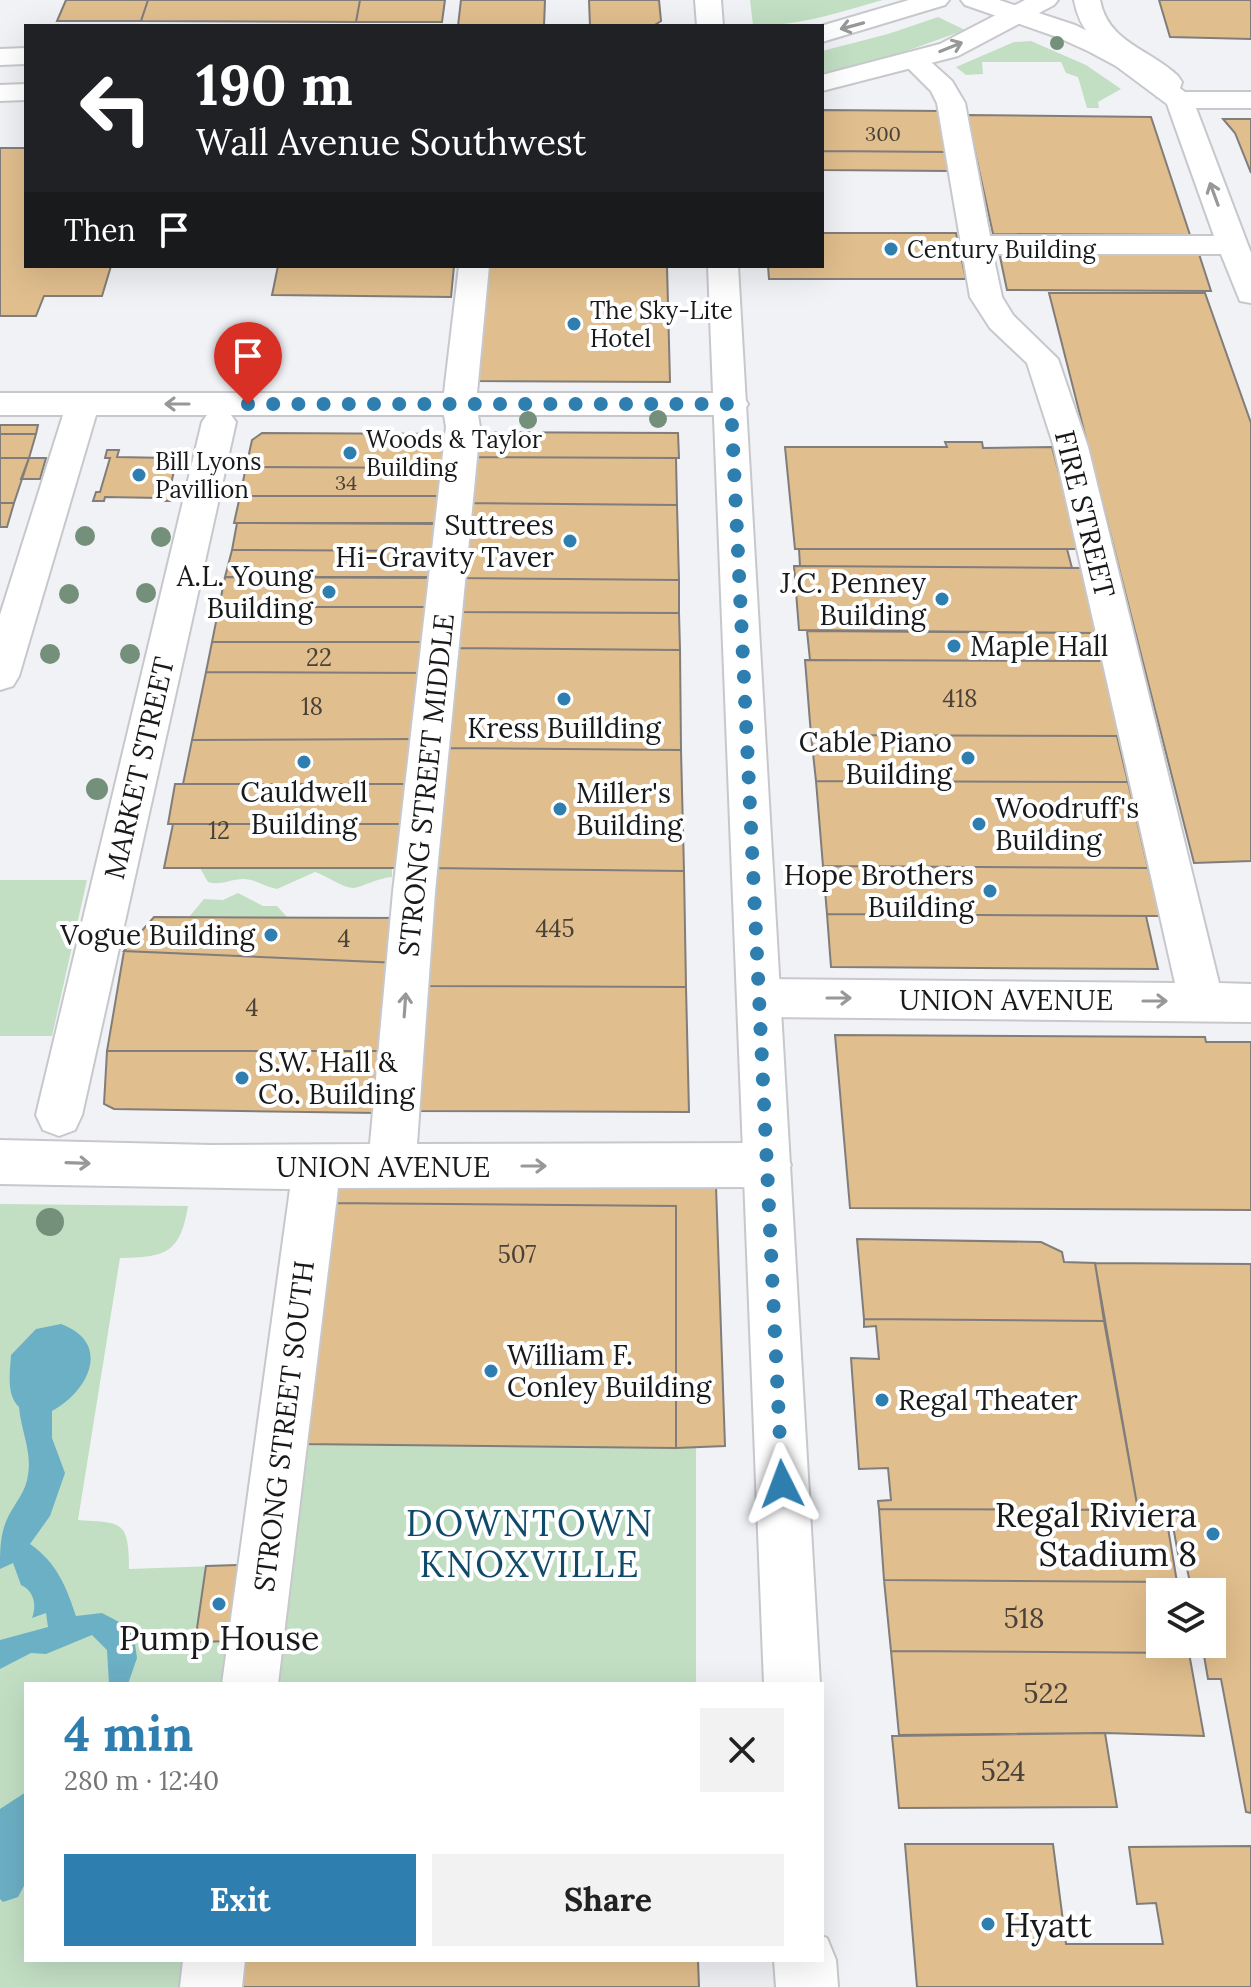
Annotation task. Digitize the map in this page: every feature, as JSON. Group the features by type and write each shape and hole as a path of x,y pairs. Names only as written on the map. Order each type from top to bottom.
{"street":[{"path":"708,0 710,24"},
{"path":"824,33 909,11 936,0"},
{"path":"974,0 1066,31 1097,45 1125,60 1173,95 1251,100"},
{"path":"824,82 949,50 1045,0"},
{"path":"1087,0 1089,15 1102,34 1168,82 1251,294"},
{"path":"0,57 24,56"},
{"name":"FIRE STREET","path":"913,60 942,87 951,103 976,245 991,308 1042,359 1071,447 1201,1001"},
{"path":"0,93 24,92"},
{"path":"976,245 1233,245"},
{"name":"STRONG STREET MIDDLE","path":"392,1167 414,892 463,427 459,404 474,268"},
{"path":"723,268 792,1682"},
{"path":"0,676 83,403"},
{"path":"0,404 731,404"},
{"name":"MARKET STREET","path":"59,1115 219,422"},
{"name":"UNION AVENUE","path":"761,998 1251,1003"},
{"name":"UNION AVENUE","path":"0,1162 317,1167 767,1165"},
{"name":"STRONG STREET SOUTH","path":"250,1682 317,1167"},
{"path":"211,1987 214,1962"},
{"path":"805,1962 807,1987"}],"green space":[{"path":"750,0 883,0 802,21 753,24"},
{"path":"938,17 965,30 887,58 824,73 824,50"},
{"path":"1031,41 1086,65 1121,89 1098,102 1099,108 1087,108 1078,77 1066,73 1061,62 982,62 983,74 966,75 956,67 1014,42"},
{"path":"200,868 392,869 392,877 353,888 315,872 277,889 247,879 208,882"},
{"path":"0,880 87,880 52,1036 0,1036"},
{"path":"238,893 263,906 277,906 288,918 189,917 204,899 223,900"},
{"path":"0,1204 188,1206 180,1235 168,1250 148,1256 120,1258 78,1520 105,1522 120,1527 127,1541 129,1569 243,1565 300,1444 696,1448 696,1682 24,1682 24,1962 197,1962 194,1987 0,1987"}],"water":[{"path":"61,1324 77,1332 87,1343 90,1368 76,1392 52,1411 52,1438 65,1473 50,1516 30,1544 47,1559 59,1576 76,1616 102,1613 121,1623 134,1637 137,1658 129,1682 109,1682 107,1650 92,1635 46,1654 31,1653 0,1669 0,1640 48,1627 46,1613 32,1618 33,1599 21,1585 13,1563 0,1569 4,1528 25,1486 29,1466 19,1407 10,1390 11,1355 36,1329"},
{"path":"24,1793 24,1886 18,1897 3,1902 0,1899 0,1809"}],"building":[{"path":"66,0 148,0 141,21 57,21"},
{"path":"148,0 360,0 356,22 141,21"},
{"path":"360,0 445,0 442,22 356,22"},
{"path":"461,0 545,0 544,24 458,24"},
{"path":"589,0 659,0 661,21 656,24 590,24"},
{"path":"1159,0 1251,0 1251,39 1170,37"},
{"path":"824,110 943,111 949,152 824,151"},
{"path":"967,115 1151,117 1190,235 993,234"},
{"path":"1223,119 1251,119 1251,173 1235,133"},
{"path":"0,148 24,148 24,268 110,268 102,296 44,296 36,316 0,316"},
{"path":"824,151 946,152 949,171 824,170"},
{"name":"Century Building","path":"824,233 956,233 966,279 769,279 768,268 824,268"},
{"path":"999,252 1199,254 1211,291 1007,290"},
{"path":"278,268 454,268 451,297 272,295"},
{"name":"The Sky-Lite Hotel","path":"485,268 667,268 670,382 475,381"},
{"path":"1049,293 1205,293 1251,423 1251,861 1194,863"},
{"path":"0,425 38,425 36,434 0,434"},
{"path":"472,432 678,433 679,458 470,457"},
{"name":"Woods & Taylor Building","path":"262,433 454,434 450,468 246,467 252,440"},
{"path":"0,434 36,434 29,458 0,458"},
{"path":"945,442 982,442 983,448 1052,447 1059,473 1068,473 1079,549 795,549 785,447 947,447"},
{"name":"Bill Lyons Pavillion","path":"107,450 119,450 117,457 170,458 172,450 184,451 182,458 177,458 169,493 173,493 171,501 105,497 104,501 93,501 96,492 100,492 110,458 105,458"},
{"path":"470,457 676,458 677,505 466,503"},
{"path":"0,458 29,458 14,503 0,503"},
{"path":"29,458 46,458 40,479 21,479"},
{"path":"246,467 450,468 447,496 240,496"},
{"path":"240,496 447,496 445,523 234,523"},
{"path":"0,503 14,503 7,527 0,527"},
{"name":"Suttrees Hi-Gravity Taver","path":"466,503 677,505 679,580 458,578"},
{"path":"237,523 438,524 435,551 232,550"},
{"path":"799,549 1067,549 1072,568 800,566"},
{"path":"232,550 435,551 433,577 225,577"},
{"name":"J.C. Penney Building","path":"794,566 1081,568 1096,633 799,630"},
{"name":"A.L. Young Building","path":"225,577 438,578 435,607 219,607"},
{"path":"458,578 679,580 679,613 455,612"},
{"path":"219,607 435,607 432,642 212,642"},
{"path":"455,612 679,613 680,650 452,648"},
{"name":"Maple Hall","path":"807,631 1096,633 1102,661 810,660"},
{"path":"212,642 432,642 428,673 206,672"},
{"name":"Kress Buillding","path":"452,648 680,650 681,750 443,748"},
{"path":"805,660 1102,661 1120,736 811,735"},
{"path":"206,672 428,673 422,739 192,740"},
{"name":"Cable Piano Building","path":"811,735 1117,736 1128,782 816,781"},
{"name":"Cauldwell Building","path":"422,739 418,784 183,784 192,740"},
{"name":"Miller's Building","path":"443,748 681,750 684,871 431,868"},
{"name":"Woodruff's Building","path":"816,781 1128,782 1148,868 823,866"},
{"path":"175,784 407,784 403,824 168,824"},
{"path":"173,824 403,824 399,868 164,868"},
{"name":"Hope Brothers Building","path":"823,866 1148,868 1160,916 827,914"},
{"path":"431,868 684,871 686,987 420,986"},
{"path":"827,914 1146,916 1158,969 831,967"},
{"name":"Vogue Building","path":"154,917 405,918 400,963 124,951"},
{"path":"124,951 400,963 379,1051 107,1051"},
{"path":"420,986 686,987 689,1112 409,1111"},
{"path":"835,1035 1205,1037 1206,1042 1251,1042 1251,1210 850,1208"},
{"name":"S.W. Hall & Co. Building","path":"107,1051 379,1051 376,1113 114,1109 104,1104"},
{"path":"328,1182 716,1186 725,1446 676,1448 676,1206 326,1203"},
{"name":"William F. Conley Building","path":"326,1203 676,1206 676,1448 300,1444"},
{"path":"857,1239 1041,1242 1062,1252 1064,1262 1095,1263 1104,1321 864,1319"},
{"name":"Regal Riviera Stadium 8","path":"1095,1263 1251,1264 1251,1813 1246,1812 1221,1679 1208,1679 1204,1658 1226,1658 1226,1578 1189,1578 1185,1559 1179,1559 1170,1510 1138,1510"},
{"path":"864,1319 1104,1321 1138,1510 879,1509 878,1501 891,1500 888,1468 859,1469 851,1358 879,1359 876,1326 864,1327"},
{"path":"879,1509 1165,1510 1176,1578 1146,1578 1146,1582 884,1580"},
{"name":"Pump House","path":"243,1565 233,1641 195,1642 206,1566"},
{"path":"884,1580 1146,1582 1146,1653 891,1651"},
{"path":"891,1651 1146,1653 1146,1658 1190,1658 1204,1736 1105,1733 899,1735"},
{"path":"1105,1733 1117,1807 899,1808 892,1736"},
{"name":"Hyatt","path":"905,1844 1053,1844 1066,1944 1163,1944 1156,1903 1137,1904 1129,1847 1251,1846 1251,1987 917,1987"},
{"path":"238,1962 698,1962 699,1987 235,1987"}],"place":[{"name":"Century Building","path":"891,249"},
{"name":"The Sky-Lite Hotel","path":"574,324"},
{"name":"Woods & Taylor Building","path":"350,453"},
{"name":"Bill Lyons Pavillion","path":"139,475"},
{"name":"Suttrees Hi-Gravity Taver","path":"570,541"},
{"name":"A.L. Young Building","path":"329,592"},
{"name":"J.C. Penney Building","path":"942,599"},
{"name":"Maple Hall","path":"954,646"},
{"name":"Kress Buillding","path":"564,699"},
{"name":"Cable Piano Building","path":"968,758"},
{"name":"Cauldwell Building","path":"304,762"},
{"name":"Miller's Building","path":"560,809"},
{"name":"Woodruff's Building","path":"979,824"},
{"name":"Hope Brothers Building","path":"990,891"},
{"name":"Vogue Building","path":"271,935"},
{"name":"S.W. Hall & Co. Building","path":"242,1078"},
{"name":"William F. Conley Building","path":"491,1371"},
{"name":"Regal Theater","path":"882,1400"},
{"name":"Regal Riviera Stadium 8","path":"1213,1534"},
{"name":"Pump House","path":"219,1604"},
{"name":"Hyatt","path":"988,1924"}],"district":[{"name":"DOWNTOWN KNOXVILLE","path":"530,1544"}],"route":[{"path":"248,404 731,404 782,1484"}]}
